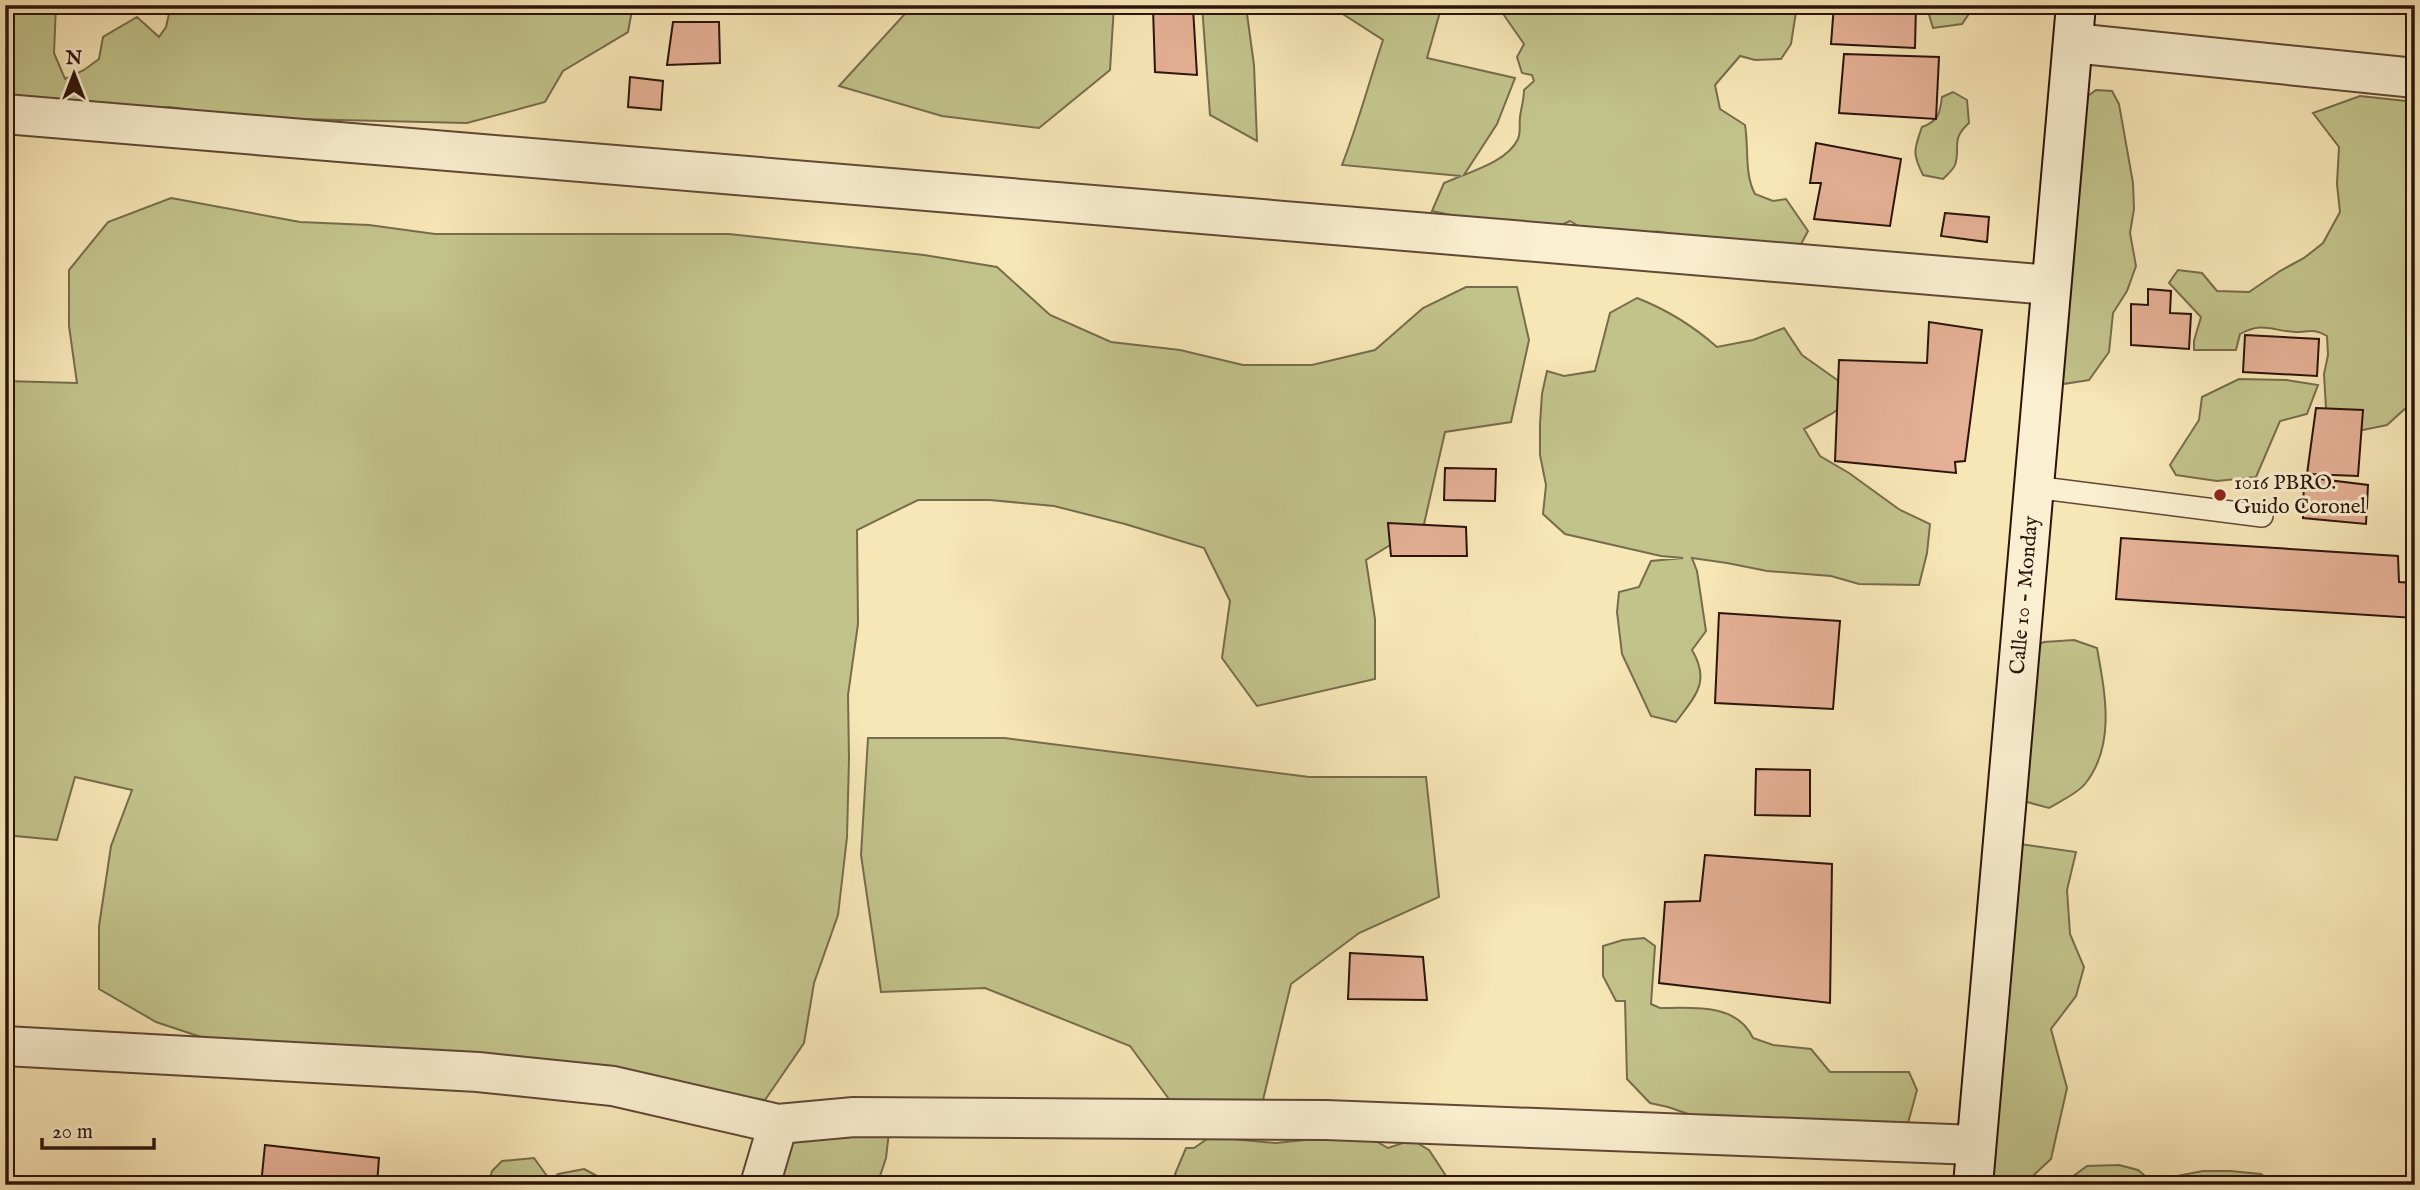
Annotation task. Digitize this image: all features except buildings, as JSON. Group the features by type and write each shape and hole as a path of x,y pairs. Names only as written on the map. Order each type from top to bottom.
{"street":[{"name":"Calle 10 - Monday","path":"1973,1185 2076,5"},
{"path":"2073,43 2415,78"},
{"path":"5,114 2051,285"},
{"path":"5,1046 505,1075 613,1086 778,1124 854,1117 1326,1120 1976,1145"},
{"path":"760,1185 778,1124"}],"lane":[{"path":"2034,487 2262,516"}],"green space":[{"path":"5,5 56,5 54,53 65,79 99,59 103,37 137,17 159,37 166,27 171,5 633,5 628,32 563,71 545,102 467,123 252,118 169,107 87,116 17,101 5,81"},
{"path":"913,5 1114,5 1110,70 1039,128 942,116 839,86"},
{"path":"1202,5 1239,5 1247,14 1254,65 1257,141 1210,115"},
{"path":"1313,5 1442,5 1427,58 1515,78 1497,124 1464,175 1494,162 1514,146 1518,139 1524,90 1534,81 1532,75 1522,73 1517,57 1524,44 1497,5 1803,5 1802,10 1796,12 1791,44 1781,59 1755,60 1740,56 1715,85 1720,109 1745,125 1748,169 1755,194 1773,201 1786,199 1808,231 1800,246 1678,237 1657,232 1613,239 1570,221 1548,236 1432,211 1444,183 1461,176 1342,165 1383,40 1338,11"},
{"path":"1926,5 1975,5 1962,24 1933,28"},
{"path":"2096,90 2112,91 2119,104 2133,183 2134,209 2130,233 2136,266 2127,291 2113,313 2109,352 2089,380 2057,385 2059,269 2074,247 2067,197 2081,101"},
{"path":"1953,92 1967,100 1969,123 1958,139 1955,165 1943,179 1923,175 1915,151 1922,127 1938,116 1942,97"},
{"path":"2360,96 2415,102 2415,405 2407,407 2387,425 2358,431 2326,408 2324,374 2328,355 2327,336 2315,331 2295,332 2261,327 2240,334 2236,350 2194,350 2201,317 2169,283 2178,270 2202,273 2217,291 2249,292 2323,243 2340,212 2337,184 2339,147 2313,113"},
{"path":"171,198 300,222 369,225 435,234 729,234 924,255 997,267 1050,315 1111,342 1180,350 1243,365 1312,365 1375,350 1423,308 1466,287 1517,287 1529,340 1511,422 1445,432 1424,524 1366,560 1375,619 1375,679 1257,706 1222,658 1230,601 1204,548 1125,524 1054,506 990,500 918,500 857,530 858,624 848,695 847,837 838,915 814,983 804,1043 765,1100 654,1082 210,1040 156,1022 99,989 99,926 111,846 132,790 75,777 57,840 5,835 5,381 77,383 69,326 69,270 108,222"},
{"path":"1637,298 1679,319 1717,347 1753,340 1784,328 1802,355 1857,394 1833,413 1804,429 1820,456 1849,473 1900,510 1930,524 1927,553 1919,585 1859,584 1831,576 1767,571 1692,558 1697,571 1706,631 1692,650 1700,671 1698,688 1676,722 1651,716 1622,654 1617,612 1619,592 1639,587 1651,561 1683,558 1661,556 1565,534 1543,514 1546,485 1540,455 1540,424 1547,371 1564,376 1595,371 1610,313"},
{"path":"2239,379 2286,380 2318,385 2307,414 2280,421 2256,477 2217,481 2176,475 2170,465 2199,420 2202,397"},
{"path":"2074,640 2097,648 2105,701 2105,736 2095,769 2082,788 2049,808 2016,799 2023,650 2044,642"},
{"path":"868,738 1004,738 1309,777 1426,777 1439,897 1359,933 1291,984 1262,1104 1177,1110 1130,1046 985,988 881,992 861,855"},
{"path":"2020,844 2076,852 2067,890 2070,934 2084,967 2076,996 2051,1029 2067,1088 2051,1159 2023,1185 1996,1185 1982,1166"},
{"path":"1644,938 1655,946 1651,1004 1660,1008 1700,1008 1725,1013 1746,1027 1753,1038 1773,1045 1811,1049 1830,1072 1909,1072 1917,1090 1908,1123 1697,1117 1650,1103 1627,1079 1625,1001 1616,1001 1603,976 1603,946"},
{"path":"889,1132 886,1158 877,1185 776,1185 791,1136"},
{"path":"1363,1134 1388,1148 1412,1140 1429,1150 1452,1185 1180,1185 1175,1174 1186,1148 1194,1148 1210,1137 1276,1143"},
{"path":"534,1158 547,1176 537,1185 488,1185 492,1171 502,1161"},
{"path":"2119,1165 2138,1170 2151,1181 2203,1171 2230,1171 2261,1174 2274,1185 2068,1185 2068,1180 2087,1166"},
{"path":"584,1169 599,1177 602,1185 545,1185 558,1174"}],"place":[{"name":"1016 PBRO. Guido Coronel","path":"2220,495"}]}
